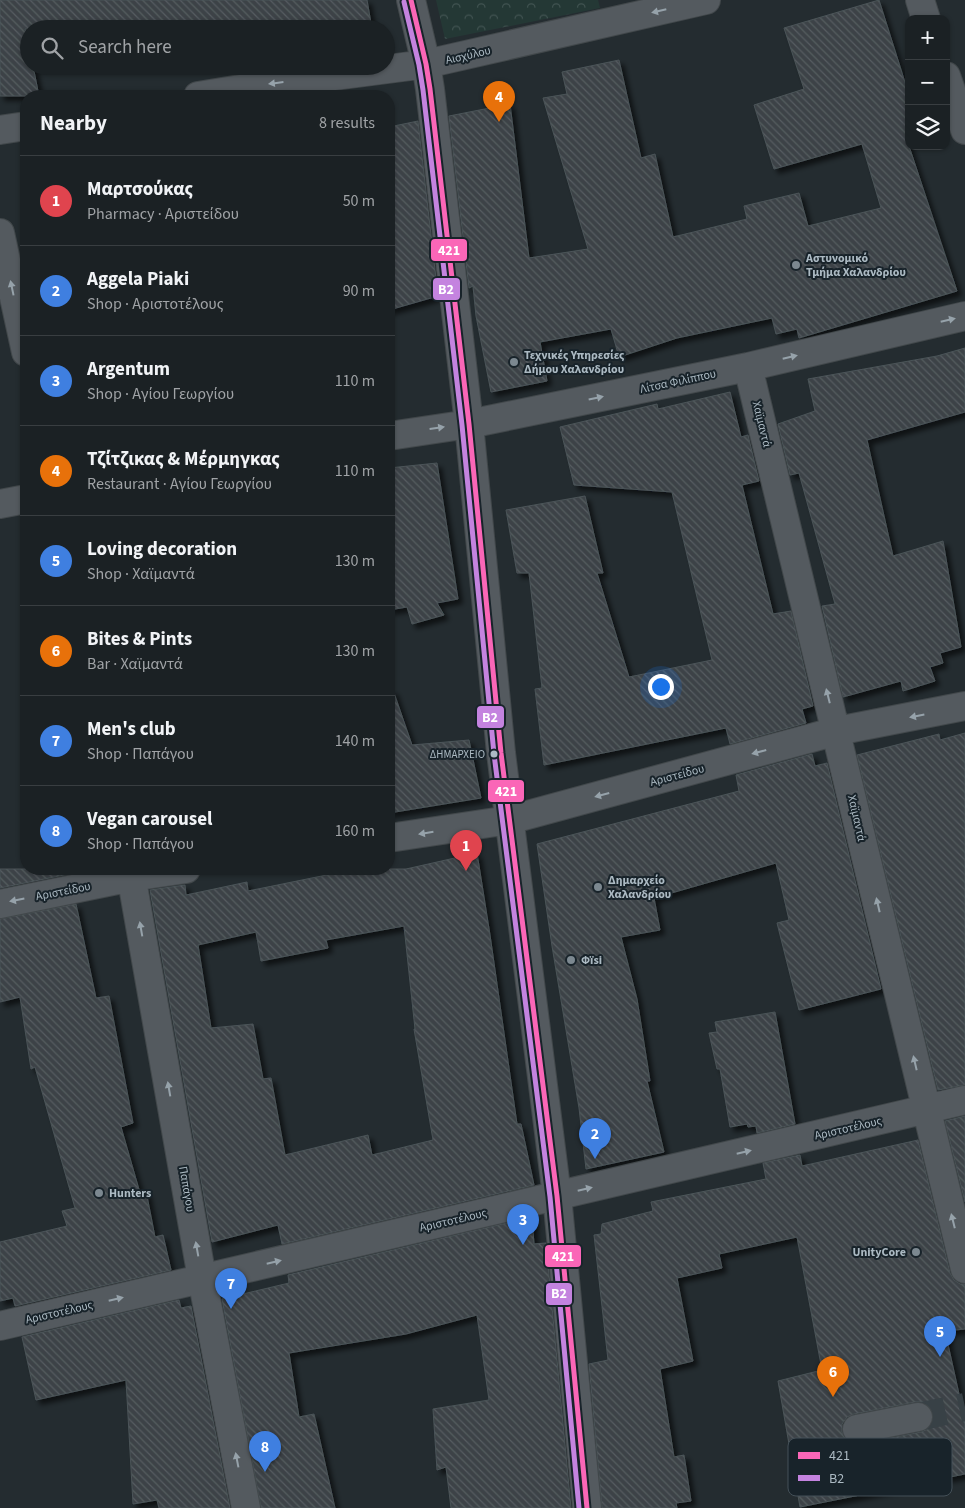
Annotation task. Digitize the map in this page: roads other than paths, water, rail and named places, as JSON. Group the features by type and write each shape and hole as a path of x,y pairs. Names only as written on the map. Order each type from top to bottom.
{"street":[{"path":"411,0 426,64 469,424 501,753 557,1196 587,1508"},
{"name":"Αισχύλου","path":"395,68 426,64 706,0"},
{"path":"920,0 925,15"},
{"name":"Αισχύλου","path":"235,90 342,75"},
{"path":"950,87 965,130"},
{"path":"0,130 20,127"},
{"path":"0,232 20,324"},
{"name":"Λίτσα Φιλίππου","path":"395,435 469,424 748,367 965,316"},
{"name":"Χαϊμαντά","path":"748,367 965,1269"},
{"path":"0,504 20,500"},
{"name":"Αριστείδου","path":"395,837 509,820 837,731 965,706"},
{"name":"Αριστείδου","path":"0,904 123,875"},
{"name":"Παπάγου","path":"131,875 202,1278 246,1508"},
{"name":"Αριστοτέλους","path":"0,1326 965,1100"},
{"path":"856,1429 918,1418"}],"tunnel":[{"path":"918,1417 965,1407"}],"place":[{"name":"Τζίτζικας & Μέρμηγκας","path":"499,122"},
{"name":"Αστυνομικό Τμήμα Χαλανδρίου","path":"796,265"},
{"name":"Τεχνικές Υπηρεσίες Δήμου Χαλανδρίου","path":"514,362"},
{"name":"ΔΗΜΑΡΧΕΙΟ","path":"494,754"},
{"name":"Μαρτσούκας","path":"466,871"},
{"name":"Δημαρχείο Χαλανδρίου","path":"598,887"},
{"name":"Φïsi","path":"571,960"},
{"name":"Aggela Piaki","path":"595,1159"},
{"name":"Hunters","path":"99,1193"},
{"name":"Argentum","path":"523,1245"},
{"name":"UnityCore","path":"916,1252"},
{"name":"Men's club","path":"231,1309"},
{"name":"Loving decoration","path":"940,1357"},
{"name":"Bites & Pints","path":"833,1397"},
{"name":"Vegan carousel","path":"265,1472"}]}
